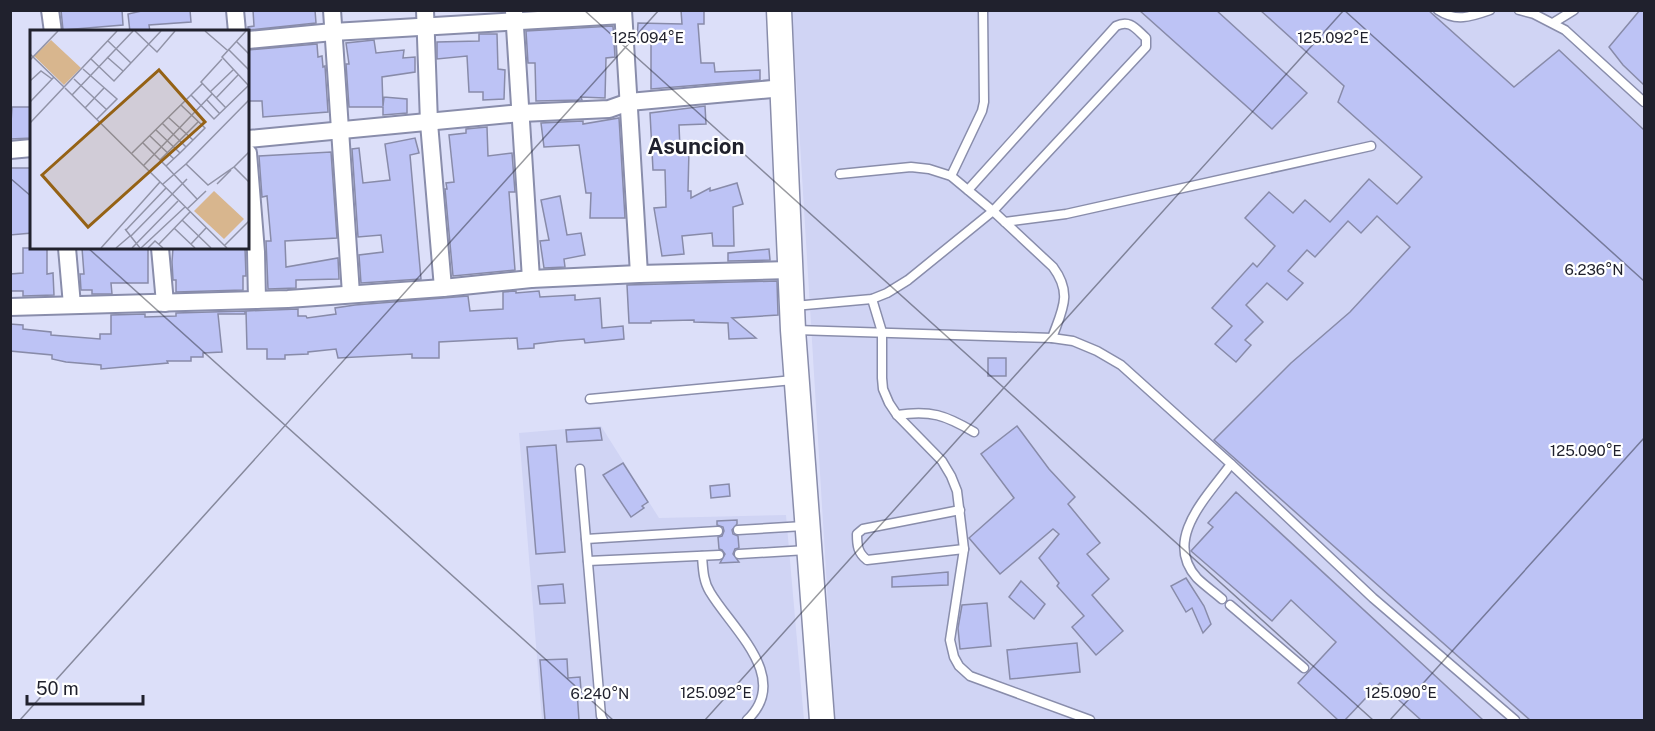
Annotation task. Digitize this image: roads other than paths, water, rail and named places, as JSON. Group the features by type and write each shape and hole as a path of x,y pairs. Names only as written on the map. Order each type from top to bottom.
{"main road":[{"path":"779,10 793,330 822,720"}],"street":[{"path":"50,10 53,30"},
{"path":"235,10 237,30"},
{"path":"332,10 351,294"},
{"path":"249,40 333,32 425,18 623,13 639,273"},
{"path":"515,16 531,279"},
{"path":"425,18 429,123 444,288"},
{"path":"249,139 520,114 609,109 629,102 783,88"},
{"path":"10,150 30,148"},
{"path":"249,165 256,252 257,300"},
{"path":"67,249 72,305"},
{"path":"160,249 165,303"},
{"path":"10,307 257,300 444,288 531,279 639,273 790,270"}],"lane":[{"path":"951,176 982,111 984,102 983,10"},
{"path":"1438,10 1457,19 1469,18 1490,10"},
{"path":"1519,10 1553,23 1576,39 1644,102"},
{"path":"1553,23 1574,10"},
{"path":"792,306 872,298 887,293 908,280 993,211 1146,47 1146,38 1132,25 1126,23 1116,26 968,190"},
{"path":"1005,222 1066,214 1371,146"},
{"path":"840,174 911,167 929,169 951,176 1005,222 1053,267 1060,277 1065,287 1065,299 1052,338"},
{"path":"872,298 882,332 883,389 897,415 942,461 957,491 964,549 950,640 954,657 959,666 970,676 1090,720"},
{"path":"793,330 1052,338 1073,341 1098,351 1121,365 1374,598 1515,720"},
{"path":"590,399 797,380"},
{"path":"897,415 918,412 939,415 951,418 974,432"},
{"path":"1222,599 1197,578 1187,564 1183,552 1186,532 1192,517 1231,464"},
{"path":"580,469 603,720"},
{"path":"960,510 863,529 857,534 857,543 860,555 867,560 964,549"},
{"path":"738,530 808,526"},
{"path":"586,538 718,531"},
{"path":"739,554 809,550"},
{"path":"588,561 719,555"},
{"path":"702,556 709,591 757,657 762,673 763,689 760,704 747,720"},
{"path":"1230,605 1304,668"}],"district":[{"name":"Asuncion","path":"696,146"}]}
